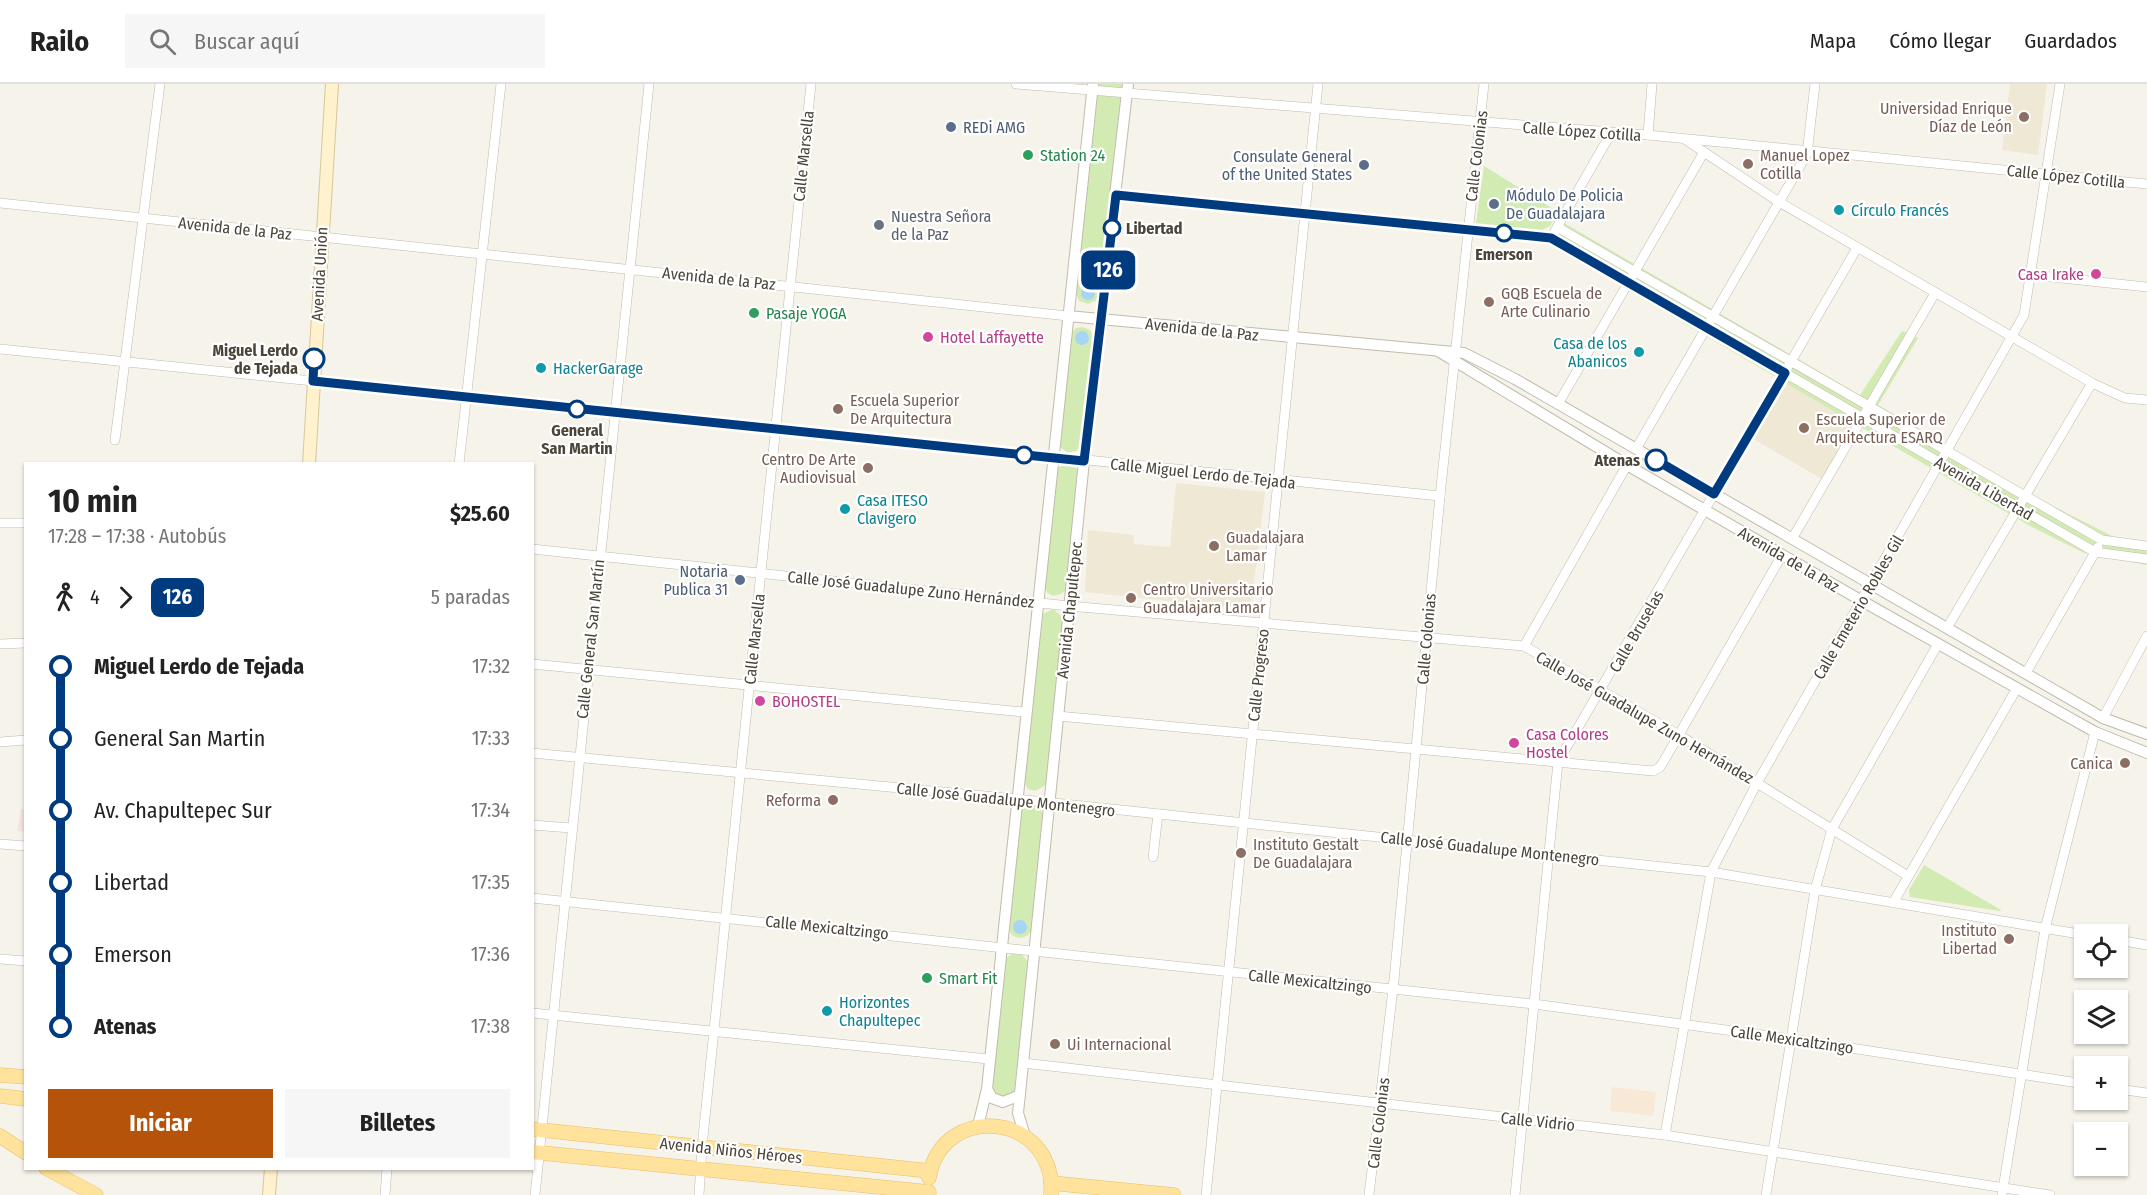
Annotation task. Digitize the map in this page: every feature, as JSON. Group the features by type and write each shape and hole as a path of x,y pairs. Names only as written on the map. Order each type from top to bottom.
{"main road":[{"name":"Avenida Unión","path":"309,462 332,84"},
{"path":"0,1075 24,1077"},
{"path":"0,1096 24,1099"},
{"path":"929,1193 930,1171 937,1155 948,1142 962,1132 978,1126 1003,1126 1025,1136 1044,1157 1051,1189 1174,1195"},
{"name":"Avenida Niños Héroes","path":"537,1130 930,1171"},
{"path":"0,1136 24,1152"},
{"path":"0,1146 24,1158"},
{"name":"Avenida Niños Héroes","path":"536,1152 929,1193"},
{"path":"50,1170 96,1195"},
{"path":"269,1195 271,1170"}],"street":[{"path":"115,440 160,84"},
{"path":"459,462 501,84"},
{"name":"Calle General San Martín","path":"535,1195 537,1130 553,1015 649,84"},
{"name":"Calle Marsella","path":"699,1195 702,1147 811,84"},
{"name":"Calle López Cotilla","path":"1016,84 1127,89 1481,123 1648,135 2147,184"},
{"name":"Calle Progreso","path":"1206,1195 1318,84"},
{"name":"Calle Colonias","path":"1369,1195 1393,990 1454,356 1484,84"},
{"path":"1648,135 1652,84"},
{"path":"1636,449 1808,151 1815,84"},
{"name":"Calle Emeterio Robles Gil","path":"1665,1135 1711,872 1757,783 2013,338 2028,303 2060,84"},
{"name":"Avenida Chapultepec","path":"978,1126 987,1089 1024,712 1038,602 1092,88"},
{"name":"Avenida Chapultepec","path":"1025,1136 1018,1113 1084,461 1127,89"},
{"path":"1551,238 1611,133"},
{"path":"1684,139 1779,202 2092,383 2125,398 2147,400"},
{"path":"1558,404 1704,152"},
{"name":"Avenida Libertad","path":"1116,195 1551,238 2095,552 2147,559"},
{"name":"Avenida de la Paz","path":"0,203 1102,320 1437,351 1505,374 2103,718 2147,734"},
{"name":"Avenida Libertad","path":"1557,228 2102,540 2147,546"},
{"name":"Calle Bruselas","path":"1515,1195 1558,762 1857,248"},
{"path":"2032,275 2147,287"},
{"path":"1792,539 1935,293"},
{"name":"Calle Miguel Lerdo de Tejada","path":"0,349 1440,496"},
{"name":"Avenida de la Paz","path":"1454,356 1627,465 1862,601 2096,732 2147,753"},
{"path":"1947,628 2092,383"},
{"path":"1524,646 1627,465"},
{"path":"0,523 24,523"},
{"path":"2026,673 2102,540"},
{"name":"Calle José Guadalupe Zuno Hernández","path":"534,549 1069,606 1524,646 1679,735 1908,876"},
{"path":"1058,716 1653,771 1660,767 1782,555"},
{"path":"2103,718 2147,636"},
{"path":"0,644 24,643"},
{"path":"1766,1195 1815,890 1832,829 1938,644"},
{"path":"534,664 1024,712"},
{"path":"1893,903 2017,688"},
{"path":"2003,1191 2045,929 2096,732"},
{"path":"0,742 24,740"},
{"name":"Calle José Guadalupe Montenegro","path":"534,753 1016,799 1711,872 2074,933"},
{"path":"1153,857 1158,814"},
{"path":"534,825 572,828"},
{"path":"0,844 24,846"},
{"name":"Calle Mexicaltzingo","path":"534,898 1001,945 1228,973 1534,1004 1792,1038 2074,1082"},
{"path":"2128,942 2147,945"},
{"path":"0,959 24,961"},
{"path":"534,1013 989,1059"},
{"name":"Calle Vidrio","path":"1023,1063 1665,1135 2003,1191 2050,1195"},
{"path":"987,1089 992,1098 1003,1102 1020,1095"},
{"path":"2128,1090 2147,1093"},
{"path":"385,1195 387,1170"}],"shaded area":[{"name":"Universidad Enrique Díaz de León","path":"2010,84 2047,84 2038,155 2002,150"},
{"name":"Escuela Superior de Arquitectura ESARQ","path":"1787,378 1857,418 1822,479 1752,438"},
{"name":"Guadalajara Lamar","path":"1176,483 1265,492 1252,599 1246,609 1085,592 1088,530 1134,535 1134,544 1170,547"},
{"path":"21,809 24,809 24,832 17,831"},
{"path":"1612,1087 1656,1092 1653,1116 1610,1111"}],"green space":[{"path":"1099,84 1122,84 1099,294 1097,300 1088,304 1079,301 1076,292"},
{"path":"1484,166 1558,212 1550,226 1542,230 1476,223"},
{"path":"1564,223 1860,395 1902,331 1918,338 1878,405 2035,497 2114,537 2147,542 2147,565 2084,553 2030,526 1552,246"},
{"path":"1083,327 1090,330 1093,336 1081,444 1078,450 1068,453 1059,446 1071,334 1076,328"},
{"path":"1069,463 1078,470 1067,589 1054,596 1044,587 1057,468"},
{"path":"1053,609 1064,618 1046,785 1035,791 1028,789 1024,782 1041,615"},
{"path":"1029,805 1039,807 1043,814 1031,931 1019,938 1012,935 1008,928 1021,810"},
{"path":"1924,865 2001,910 1910,897 1909,890"},
{"path":"1014,952 1021,953 1028,962 1014,1095 1009,1099 991,1092 1005,959"}],"water":[{"path":"1085,286 1091,286 1095,293 1091,300 1085,300 1081,296 1081,290"},
{"path":"1079,331 1085,331 1089,338 1085,345 1079,345 1075,341 1075,335"},
{"path":"1017,920 1023,920 1027,927 1023,934 1017,934 1013,930 1013,924"}],"bus line":[{"name":"126","path":"314,359 313,381 1084,461 1116,195 1551,238 1785,373 1714,494 1656,460"}],"place":[{"name":"Universidad Enrique Díaz de León","path":"2024,117"},
{"name":"REDi AMG","path":"951,127"},
{"name":"Station 24","path":"1028,155"},
{"name":"Manuel Lopez Cotilla","path":"1748,164"},
{"name":"Consulate General of the United States","path":"1364,165"},
{"name":"Módulo De Policia De Guadalajara","path":"1494,204"},
{"name":"Círculo Francés","path":"1839,210"},
{"name":"Nuestra Señora de la Paz","path":"879,225"},
{"name":"Libertad","path":"1112,228"},
{"name":"Emerson","path":"1504,233"},
{"name":"Casa Irake","path":"2096,274"},
{"name":"GQB Escuela de Arte Culinario","path":"1489,302"},
{"name":"Pasaje YOGA","path":"754,313"},
{"name":"Hotel Laffayette","path":"928,337"},
{"name":"Casa de los Abanicos","path":"1639,352"},
{"name":"Miguel Lerdo de Tejada","path":"314,359"},
{"name":"HackerGarage","path":"541,368"},
{"name":"General San Martin","path":"577,409"},
{"name":"Escuela Superior De Arquitectura","path":"838,409"},
{"name":"Escuela Superior de Arquitectura ESARQ","path":"1804,428"},
{"name":"Atenas","path":"1656,460"},
{"name":"Centro De Arte Audiovisual","path":"868,468"},
{"name":"Casa ITESO Clavigero","path":"845,509"},
{"name":"Guadalajara Lamar","path":"1214,546"},
{"name":"Notaria Publica 31","path":"740,580"},
{"name":"Centro Universitario Guadalajara Lamar","path":"1131,598"},
{"name":"BOHOSTEL","path":"760,701"},
{"name":"Casa Colores Hostel","path":"1514,743"},
{"name":"Canica","path":"2125,763"},
{"name":"Reforma","path":"833,800"},
{"name":"Instituto Gestalt De Guadalajara","path":"1241,853"},
{"name":"Instituto Libertad","path":"2009,939"},
{"name":"Smart Fit","path":"927,978"},
{"name":"Horizontes Chapultepec","path":"827,1011"},
{"name":"Ui Internacional","path":"1055,1044"}]}
